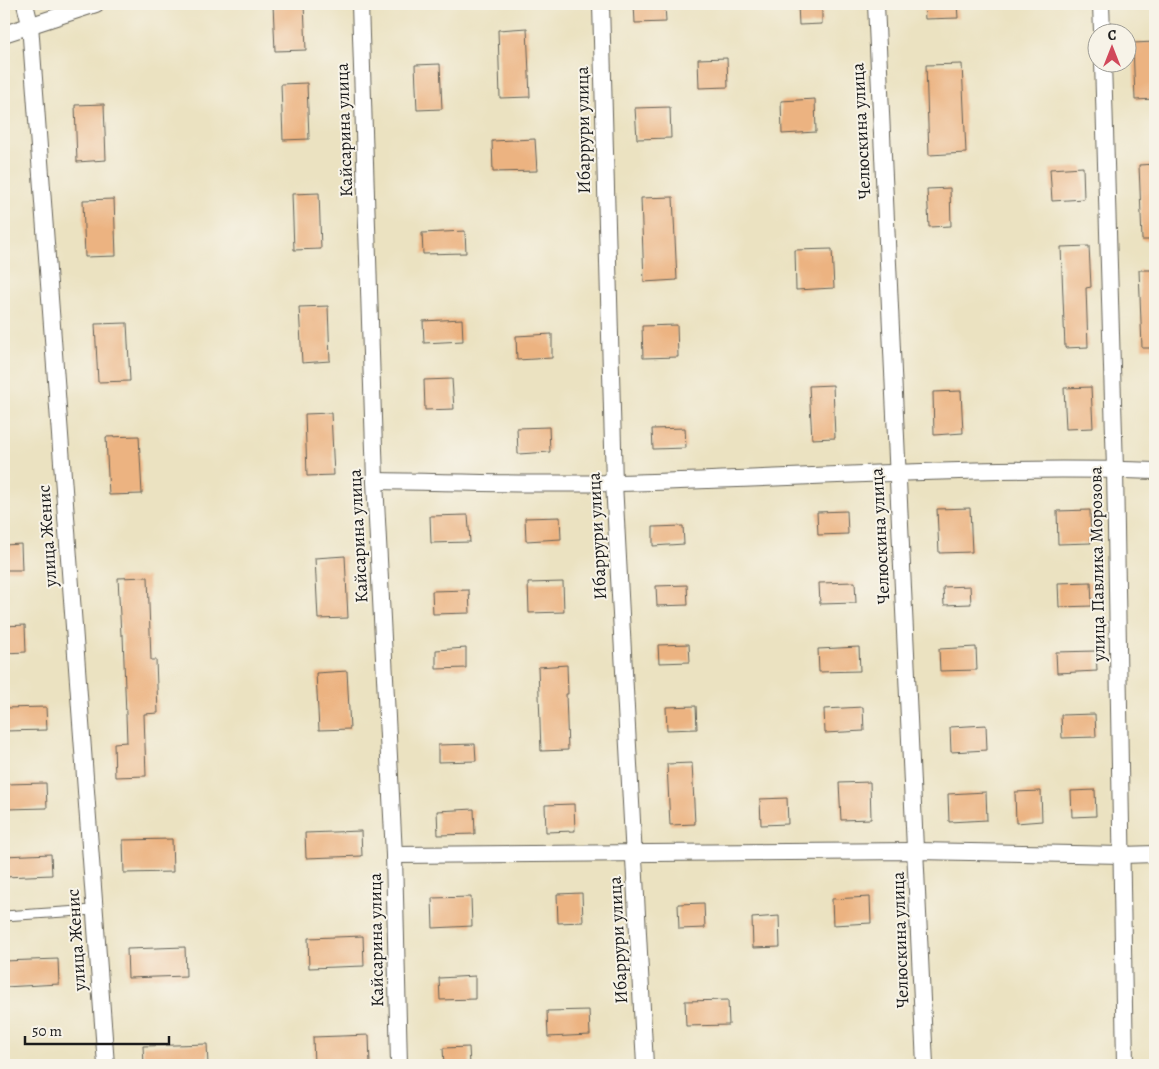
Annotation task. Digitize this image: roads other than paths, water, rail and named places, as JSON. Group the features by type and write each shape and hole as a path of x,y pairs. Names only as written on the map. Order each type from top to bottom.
{"street":[{"name":"улица Женис","path":"25,4 30,24 106,1065"},
{"path":"4,34 96,4"},
{"name":"Кайсарина улица","path":"360,4 375,482 394,854 399,1065"},
{"name":"Ибаррури улица","path":"601,4 614,483 645,1065"},
{"name":"Челюскина улица","path":"876,4 896,472 925,1065"},
{"path":"1101,4 1102,22"},
{"name":"улица Павлика Морозова","path":"1103,72 1115,469 1124,1065"},
{"path":"375,482 614,483 896,472 1155,470"},
{"path":"394,854 916,851 1155,854"}],"lane":[{"path":"4,916 94,910"}]}
